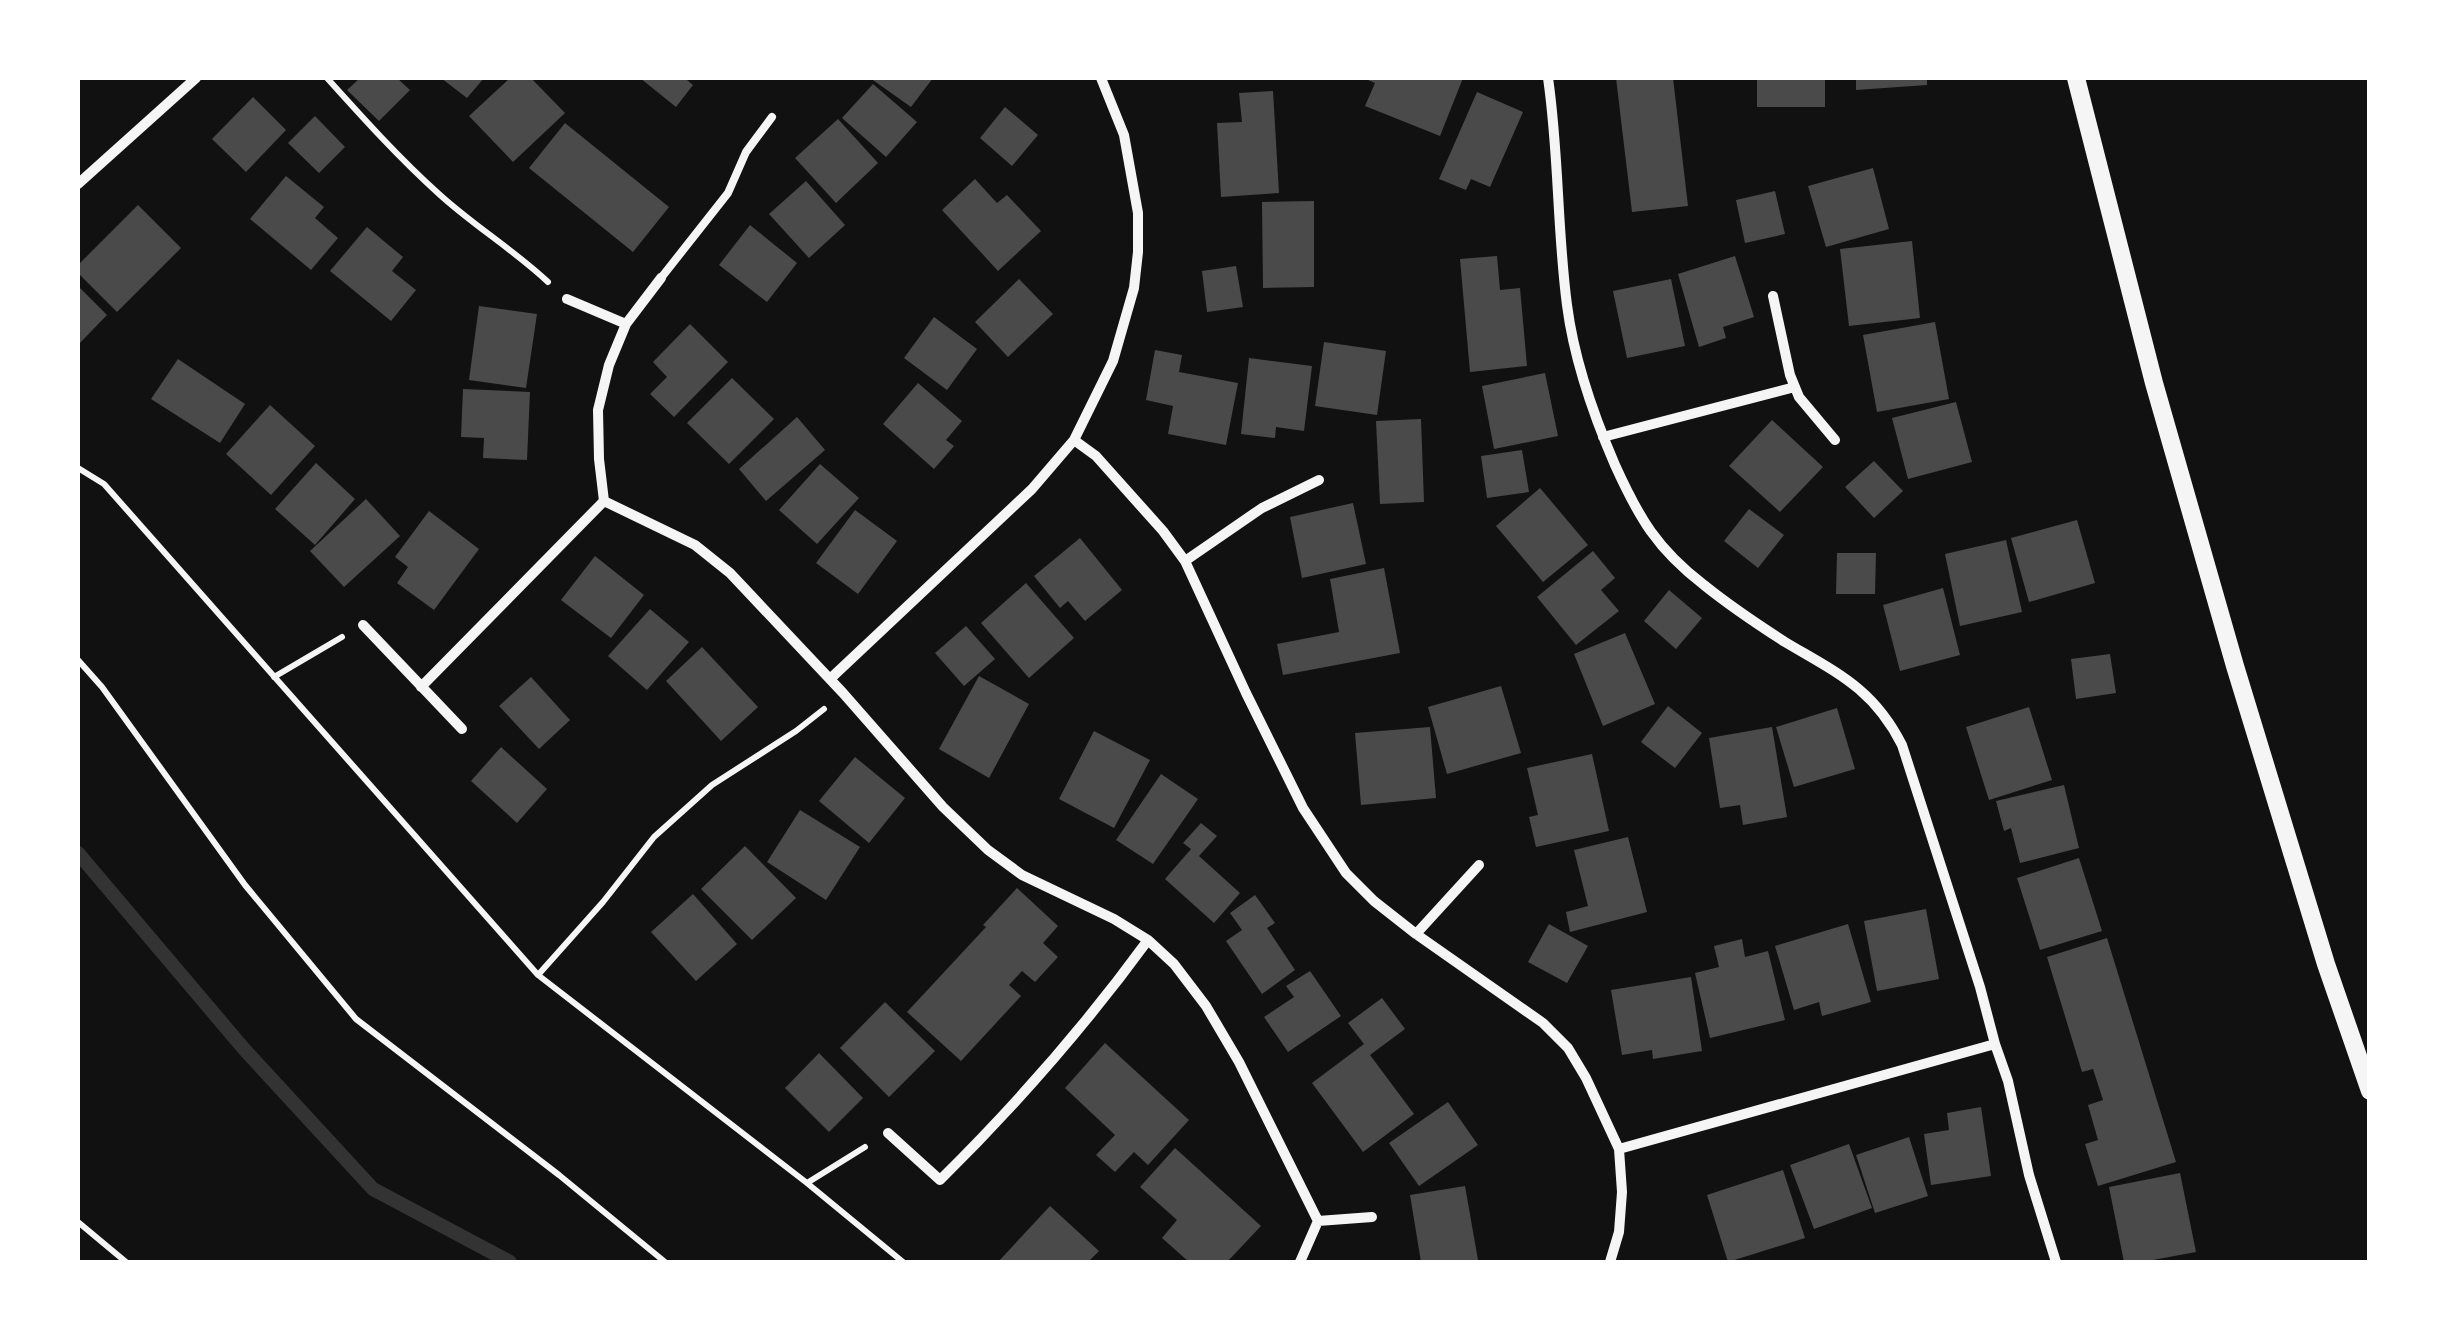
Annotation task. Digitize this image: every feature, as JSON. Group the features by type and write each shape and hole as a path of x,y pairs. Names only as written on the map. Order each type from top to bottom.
{"street":[{"path":"78,184 196,78"},
{"path":"830,679 1032,489 1074,440 1114,361 1134,288 1138,213 1124,135 1101,78"},
{"path":"1548,78 1567,309 1590,403 1603,437 1642,522 1664,550 1754,622 1855,685 1890,722 1902,745 1980,987 2056,1262"},
{"path":"2076,78 2154,383 2240,683 2326,964 2370,1091"},
{"path":"604,502 598,459 598,410 609,365 626,324 661,278"},
{"path":"1773,296 1795,387 1835,440"},
{"path":"567,300 626,324"},
{"path":"1603,437 1795,387"},
{"path":"1074,440 1096,456 1163,531 1185,562 1303,808 1346,873 1416,934 1544,1023 1568,1048 1619,1149 1622,1205 1610,1262"},
{"path":"1185,562 1262,508 1319,480"},
{"path":"604,502 696,546 730,573 844,693 943,808 988,850 1022,875 1148,940 1174,964 1206,1006 1239,1062 1318,1220 1300,1262"},
{"path":"421,687 604,502"},
{"path":"363,625 462,729"},
{"path":"1416,934 1479,864"},
{"path":"888,1133 940,1180 1064,1050 1148,940"},
{"path":"1619,1149 1996,1044"},
{"path":"1318,1220 1372,1216"}],"lane":[{"path":"661,278 728,193 746,152 772,117"}],"path":[{"path":"327,78 395,153 439,194 524,260 567,300"},
{"path":"78,468 104,484 538,975 903,1262"},
{"path":"274,677 363,625"},
{"path":"78,660 102,687 245,885 356,1018 665,1262"},
{"path":"538,975 654,837 712,785 796,731 844,693"},
{"path":"807,1183 888,1133"},
{"path":"78,1222 126,1262"}],"building":[{"path":"360,78 397,78 410,90 379,121 347,90"},
{"path":"441,78 484,78 467,98"},
{"path":"510,78 531,78 565,113 513,162 469,116"},
{"path":"640,78 689,78 693,85 676,107"},
{"path":"870,78 933,78 911,107"},
{"path":"1363,78 1463,78 1440,136 1365,106 1375,83"},
{"path":"1616,78 1673,78 1688,206 1632,212"},
{"path":"1757,78 1825,78 1825,107 1757,107"},
{"path":"1856,78 1927,78 1927,85 1856,90"},
{"path":"873,84 917,122 886,157 842,118"},
{"path":"1273,91 1279,193 1221,197 1217,123 1242,122 1239,93"},
{"path":"1477,92 1523,112 1490,187 1471,179 1466,190 1439,179"},
{"path":"253,97 286,130 246,172 212,139"},
{"path":"1005,107 1038,135 1012,166 980,138"},
{"path":"315,116 345,147 319,173 288,143"},
{"path":"838,119 878,163 836,203 795,158"},
{"path":"565,123 669,207 633,252 529,168"},
{"path":"1873,168 1889,229 1826,247 1808,186"},
{"path":"286,176 324,207 315,218 338,238 311,270 250,219"},
{"path":"975,179 997,203 1007,195 1041,231 998,271 942,210"},
{"path":"806,181 845,225 809,258 769,214"},
{"path":"1775,191 1785,234 1745,243 1736,200"},
{"path":"1314,201 1314,287 1263,288 1262,202"},
{"path":"138,205 181,248 117,312 78,273 78,265"},
{"path":"750,225 797,263 767,302 719,265"},
{"path":"367,227 403,257 392,271 416,290 391,321 330,271"},
{"path":"1912,241 1920,318 1849,326 1840,249"},
{"path":"1497,256 1500,290 1520,288 1527,366 1470,372 1460,259"},
{"path":"1735,256 1754,317 1723,327 1726,338 1699,347 1678,274"},
{"path":"1236,266 1243,307 1207,312 1202,271"},
{"path":"1019,279 1053,314 1008,357 975,322"},
{"path":"1671,279 1685,346 1627,358 1613,291"},
{"path":"78,286 107,315 78,345"},
{"path":"479,306 537,314 526,388 469,380"},
{"path":"934,317 977,349 947,390 904,358"},
{"path":"1935,322 1949,399 1877,412 1863,335"},
{"path":"690,324 728,362 674,417 650,394 667,377 653,362"},
{"path":"1324,342 1386,351 1377,415 1315,406"},
{"path":"1155,350 1182,355 1179,372 1238,383 1226,445 1168,434 1173,406 1146,400"},
{"path":"1249,358 1312,366 1304,431 1276,427 1275,438 1241,434"},
{"path":"178,359 245,404 220,443 151,399"},
{"path":"1545,373 1558,436 1494,449 1482,386"},
{"path":"732,378 774,419 729,464 687,423"},
{"path":"918,383 962,421 946,440 954,446 934,469 883,424"},
{"path":"463,389 530,392 527,460 483,458 484,438 461,437"},
{"path":"1956,402 1972,462 1908,479 1892,418"},
{"path":"270,405 315,446 271,495 226,454"},
{"path":"797,417 825,450 766,501 739,469"},
{"path":"1421,419 1424,502 1380,504 1376,421"},
{"path":"1772,420 1823,467 1780,512 1729,466"},
{"path":"1522,450 1529,492 1487,498 1481,456"},
{"path":"1874,461 1903,491 1874,518 1845,487"},
{"path":"316,463 355,499 315,545 275,509"},
{"path":"820,464 859,498 817,544 779,510"},
{"path":"1540,488 1588,545 1543,582 1496,526"},
{"path":"366,499 400,536 344,587 310,551"},
{"path":"1353,503 1366,564 1302,578 1290,517"},
{"path":"1749,509 1784,535 1758,568 1724,541"},
{"path":"855,510 897,541 858,594 816,563"},
{"path":"429,511 479,549 434,610 397,583 408,567 395,557"},
{"path":"2077,520 2095,583 2029,602 2011,538"},
{"path":"1080,538 1122,590 1085,621 1068,601 1060,608 1034,576"},
{"path":"2006,540 2022,612 1960,626 1945,554"},
{"path":"1593,551 1615,578 1601,590 1619,611 1576,645 1537,597"},
{"path":"1837,553 1876,553 1875,594 1836,594"},
{"path":"595,556 644,595 611,638 561,600"},
{"path":"1384,568 1400,653 1283,675 1277,644 1339,632 1330,579"},
{"path":"1026,583 1074,638 1029,678 981,623"},
{"path":"1943,588 1960,655 1900,671 1883,605"},
{"path":"1669,590 1702,618 1676,649 1644,621"},
{"path":"650,609 689,642 647,690 608,656"},
{"path":"966,626 995,659 964,686 935,653"},
{"path":"1625,633 1655,704 1603,726 1574,654"},
{"path":"702,647 758,707 721,741 666,681"},
{"path":"2110,654 2116,693 2076,699 2071,659"},
{"path":"979,676 1029,704 989,778 939,749"},
{"path":"531,677 570,720 539,749 499,706"},
{"path":"1501,686 1521,753 1447,774 1428,707"},
{"path":"1668,706 1702,733 1675,768 1641,742"},
{"path":"2029,707 2052,780 1989,800 1966,727"},
{"path":"1837,708 1855,769 1794,787 1776,727"},
{"path":"1430,727 1436,798 1361,805 1355,733"},
{"path":"1772,727 1787,817 1743,825 1740,805 1720,808 1709,738"},
{"path":"1094,731 1150,760 1114,828 1059,799"},
{"path":"501,747 547,789 517,823 471,781"},
{"path":"1592,754 1609,831 1536,847 1529,817 1538,815 1527,768"},
{"path":"855,757 905,798 869,843 819,801"},
{"path":"1161,774 1198,799 1153,864 1116,840"},
{"path":"2064,785 2079,848 2020,863 2011,828 2004,831 1996,801"},
{"path":"800,810 860,847 826,900 767,862"},
{"path":"1201,823 1217,836 1199,856 1240,893 1214,923 1165,879 1191,849 1183,843"},
{"path":"1628,837 1647,912 1570,932 1566,912 1588,906 1574,850"},
{"path":"745,846 796,898 752,940 701,889"},
{"path":"2079,858 2102,931 2040,950 2017,878"},
{"path":"1017,888 1058,926 1043,943 1058,957 1035,982 1022,971 1009,985 1021,996 961,1061 907,1012"},
{"path":"693,894 737,944 696,981 651,932"},
{"path":"1255,895 1275,923 1267,928 1295,970 1262,994 1226,941 1242,930 1230,913"},
{"path":"1926,909 1939,979 1877,991 1864,921"},
{"path":"1549,924 1588,946 1567,983 1528,962"},
{"path":"1848,924 1871,1002 1822,1016 1819,1002 1794,1010 1775,946"},
{"path":"2107,938 2176,1162 2098,1186 2085,1144 2098,1140 2088,1105 2103,1100 2093,1069 2082,1072 2047,957"},
{"path":"1742,939 1745,957 1768,951 1785,1020 1710,1038 1695,973 1719,967 1714,946"},
{"path":"1310,971 1341,1016 1288,1052 1264,1017 1294,997 1286,986"},
{"path":"1691,977 1702,1051 1653,1059 1652,1050 1622,1055 1611,990"},
{"path":"1382,998 1405,1029 1370,1055 1414,1114 1363,1152 1312,1083 1364,1044 1348,1023"},
{"path":"885,1002 935,1051 889,1097 840,1048"},
{"path":"1105,1043 1189,1120 1148,1165 1134,1152 1115,1172 1096,1155 1115,1135 1065,1088"},
{"path":"819,1053 863,1098 829,1132 785,1088"},
{"path":"1448,1102 1478,1145 1419,1186 1389,1143"},
{"path":"1981,1107 1991,1176 1931,1185 1924,1134 1949,1130 1947,1113"},
{"path":"1909,1137 1928,1196 1875,1213 1856,1155"},
{"path":"1849,1144 1872,1208 1814,1229 1790,1165"},
{"path":"1175,1148 1261,1226 1227,1262 1189,1262 1162,1238 1177,1220 1140,1187"},
{"path":"1783,1170 1805,1238 1728,1262 1707,1195"},
{"path":"2180,1173 2196,1252 2124,1262 2109,1187"},
{"path":"1465,1186 1478,1260 1421,1262 1410,1195"},
{"path":"1050,1206 1099,1251 1088,1262 998,1262"}],"waterway":[{"path":"78,853 244,1049 373,1189 510,1262"}]}
